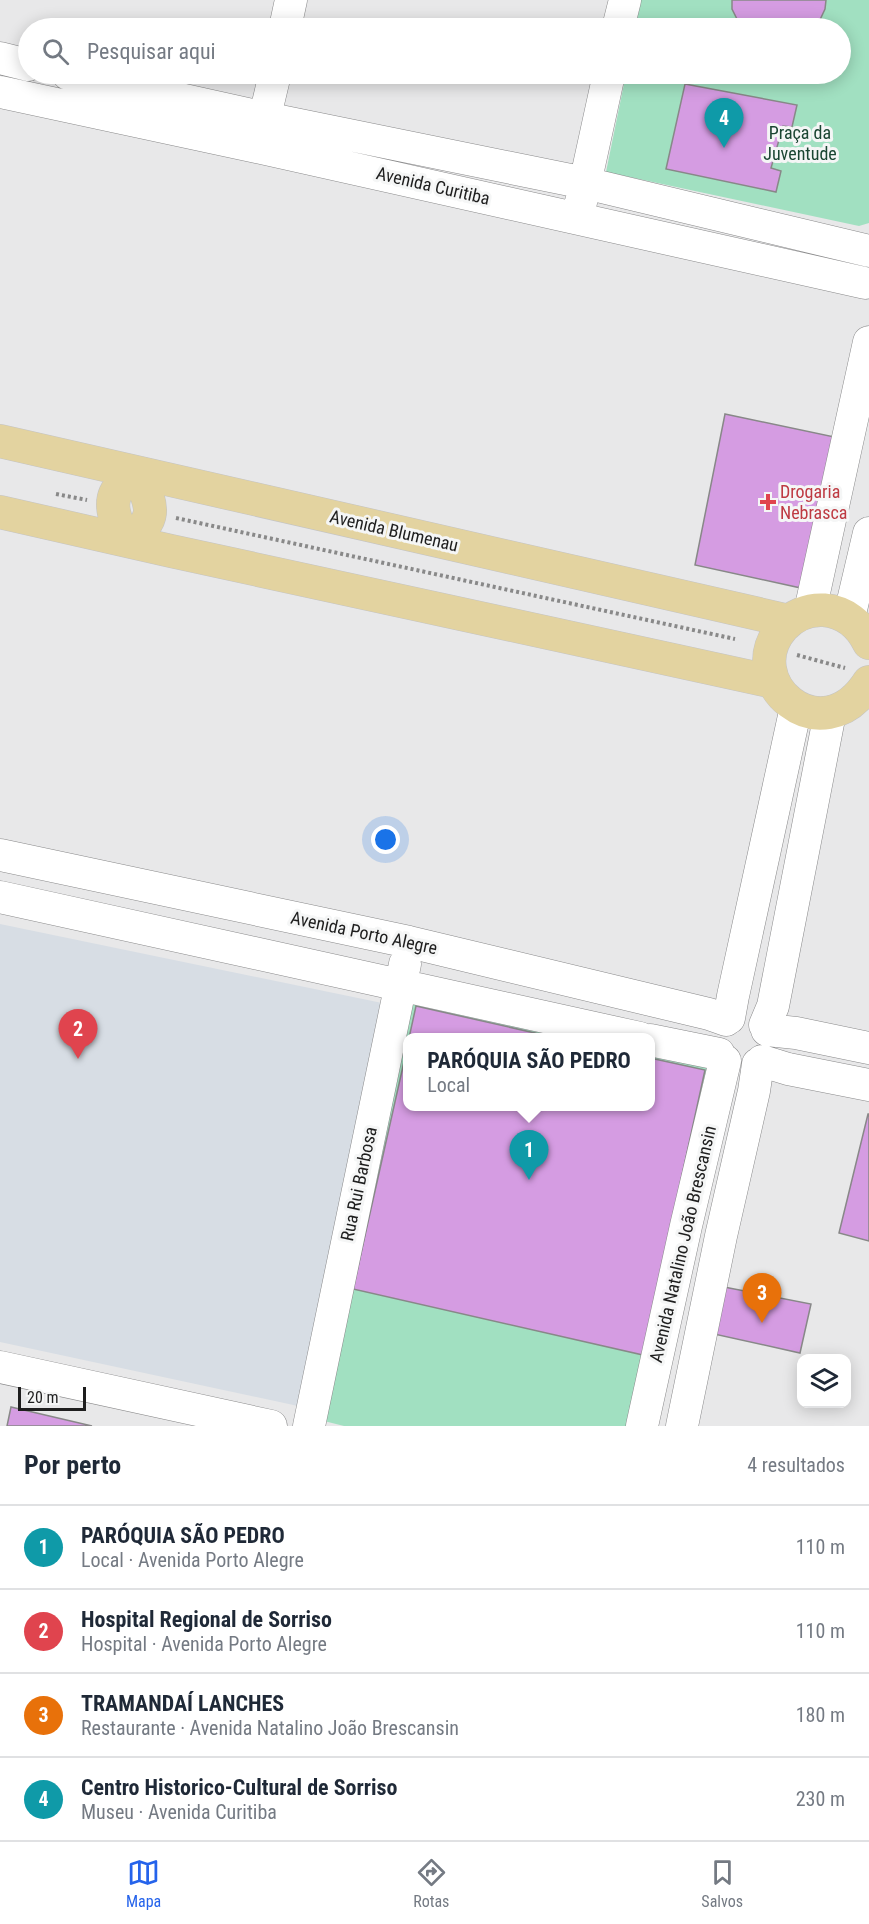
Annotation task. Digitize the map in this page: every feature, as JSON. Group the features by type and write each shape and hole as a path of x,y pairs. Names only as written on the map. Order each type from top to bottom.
{"main road":[{"name":"Avenida Blumenau","path":"0,441 800,616 820,610 837,612 863,659"},
{"path":"138,473 149,497 151,513 140,532 126,540 116,522 113,506 120,486 138,473"},
{"path":"0,512 774,682"},
{"path":"800,616 778,633 771,647 770,666 774,682 783,696 796,707 813,713 830,713 846,707 863,659"}],"street":[{"path":"287,18 291,0"},
{"path":"620,18 625,0"},
{"path":"0,58 18,62"},
{"name":"Avenida Curitiba","path":"101,84 262,132 579,219 868,279"},
{"path":"262,132 273,84"},
{"path":"579,219 607,84"},
{"name":"Avenida Curitiba","path":"0,92 585,183 869,251"},
{"path":"800,616 869,342"},
{"path":"863,659 869,533"},
{"path":"728,1019 796,707"},
{"path":"655,1041 722,1058 738,1068 745,1069 760,1062 770,1047 766,1028 773,1006 830,713"},
{"name":"Avenida Porto Alegre","path":"0,855 409,942 728,1019"},
{"path":"0,897 618,1033"},
{"name":"Rua Rui Barbosa","path":"309,1426 409,942"},
{"path":"722,1058 716,1038 722,1024 728,1019 744,1014 752,1016 766,1028 869,1048"},
{"name":"Avenida Natalino João Brescansin","path":"642,1426 722,1058"},
{"path":"760,1062 869,1085"},
{"name":"Avenida Natalino João Brescansin","path":"682,1426 760,1062"},
{"path":"0,1367 271,1426"}],"path":[{"path":"45,492 113,506"},
{"path":"151,513 771,647 863,659"}],"shaded area":[{"path":"0,924 387,1004 298,1406 0,1342"}],"green space":[{"name":"Praça da Juventude","path":"641,0 869,0 869,223 859,226 606,172 624,84 851,84 851,18 637,18"},
{"path":"412,997 572,1033 404,1033"},
{"path":"403,1038 403,1111 655,1111 655,1052 714,1066 633,1426 344,1426 320,1420"}],"building":[{"path":"732,0 826,0 821,18 736,18 732,9"},
{"path":"685,84 797,105 792,127 783,126 771,168 781,171 776,192 666,169"},
{"name":"Drogaria Nebrasca","path":"725,414 844,439 810,590 695,565"},
{"path":"416,1006 535,1033 410,1033"},
{"path":"655,1059 705,1070 643,1355 353,1289 403,1066 403,1111 655,1111"},
{"path":"869,1114 869,1241 839,1233"},
{"path":"724,1287 811,1304 800,1353 714,1334"},
{"path":"11,1407 92,1426 7,1426"}],"place":[{"name":"Centro Historico-Cultural de Sorriso","path":"724,148"},
{"name":"Drogaria Nebrasca","path":"768,502"},
{"name":"Hospital Regional de Sorriso","path":"78,1059"},
{"name":"PARÓQUIA SÃO PEDRO","path":"529,1180"},
{"name":"TRAMANDAÍ LANCHES","path":"762,1323"}]}
